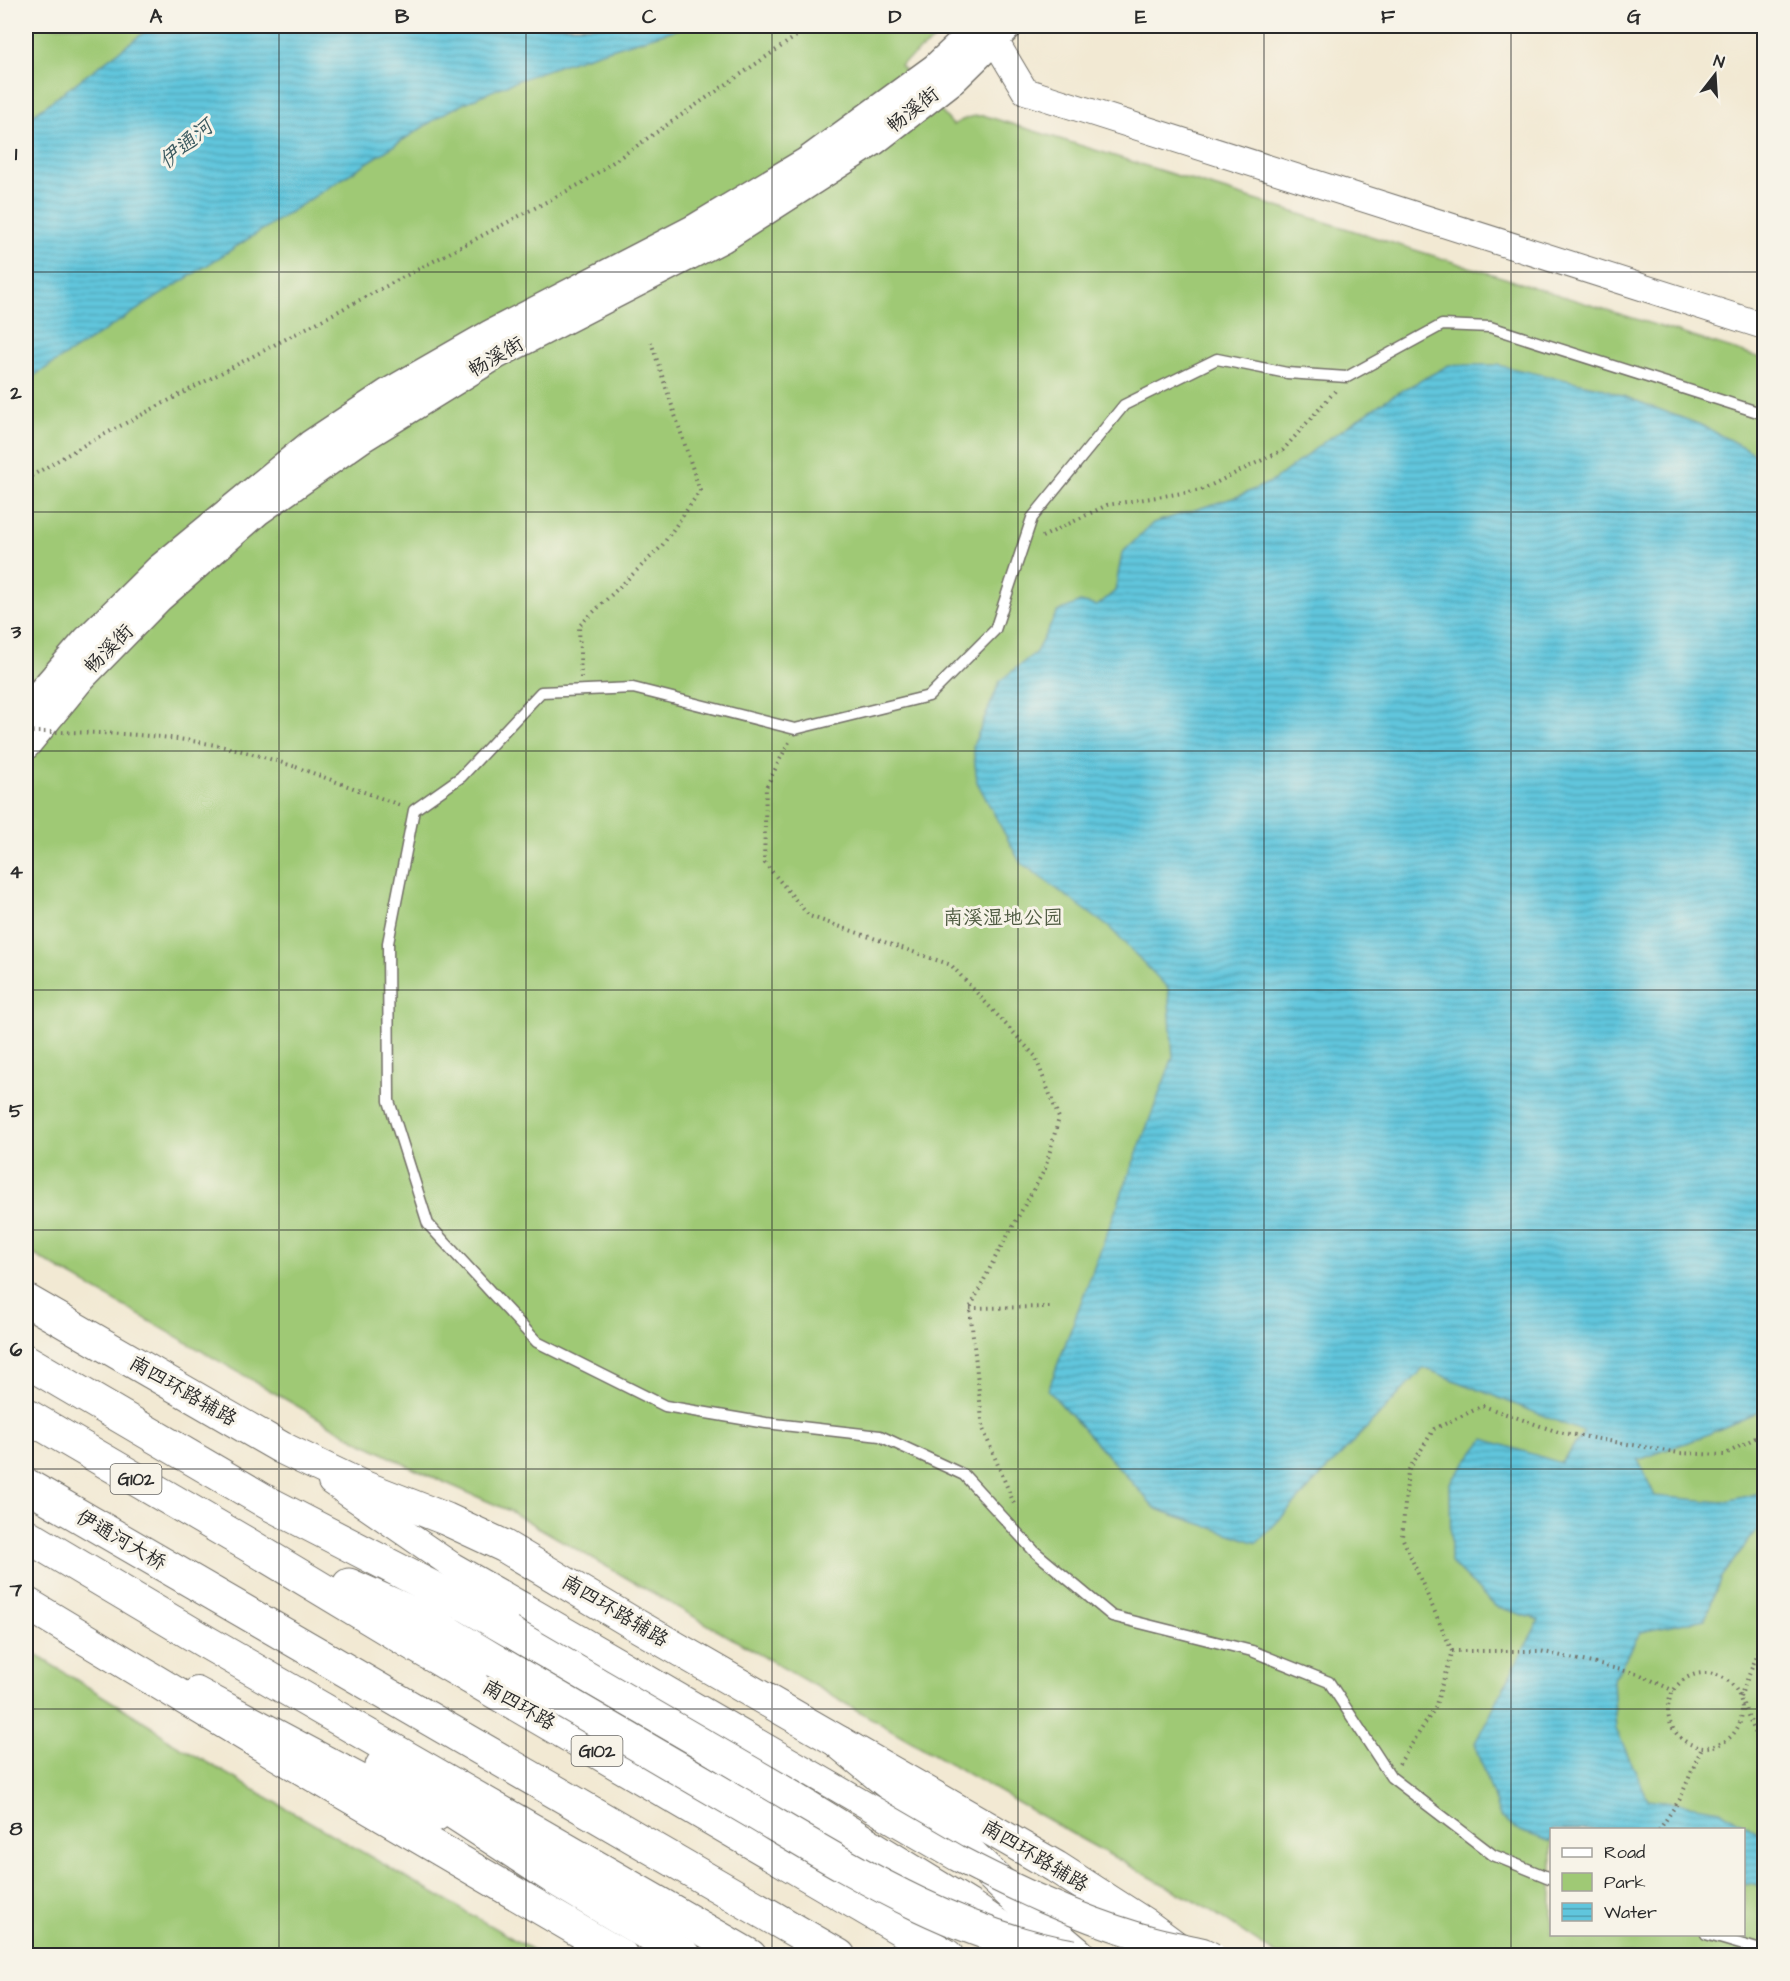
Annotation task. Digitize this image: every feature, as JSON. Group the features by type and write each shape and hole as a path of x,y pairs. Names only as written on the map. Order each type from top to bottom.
{"highway":[{"path":"26,1361 270,1504 468,1606 700,1740 970,1907 1040,1956"},
{"name":"G102","path":"26,1415 247,1544"},
{"name":"伊通河大桥","path":"26,1485 839,1956"},
{"path":"26,1535 750,1956"},
{"path":"247,1544 336,1579 427,1620 786,1831 917,1904 971,1929 1050,1952 1073,1956"},
{"name":"南四环路","path":"247,1544 408,1641 947,1956"},
{"path":"379,1560 485,1655"},
{"path":"200,1638 275,1701 423,1802 685,1956"},
{"path":"840,1743 942,1827 1048,1929 1080,1956"}],"main road":[{"name":"畅溪街","path":"26,710 87,640 159,569 310,445 388,393 491,334 694,229 806,162 992,29"},
{"name":"畅溪街","path":"26,745 81,678 159,598 258,511 362,438 496,355 723,238 874,141 954,79 992,29"},
{"name":"南四环路辅路","path":"26,1300 282,1448 359,1485 446,1519 504,1546 631,1622 1056,1867 1143,1923 1186,1956"},
{"path":"38,1610 196,1707 622,1956"}],"street":[{"path":"992,29 1025,91 1764,326"},
{"path":"282,1448 453,1566 957,1858 1010,1886 1053,1905 1136,1935 1203,1951 1213,1956"},
{"path":"38,1610 423,1802"}],"lane":[{"path":"1550,1880 1493,1855 1391,1778 1329,1682 1252,1651 1112,1616 1034,1551 964,1475 880,1436 766,1423 665,1406 537,1342 428,1224 389,1101 388,943 414,810 461,777 541,692 633,688 795,729 928,696 995,630 1032,518 1124,405 1217,359 1287,373 1347,377 1442,326 1490,327 1764,414"},
{"path":"1710,1936 1764,1951"}],"path":[{"path":"26,480 86,444 584,182 811,26"},
{"path":"581,690 579,626 661,547 700,491 651,342"},
{"path":"1023,546 1107,504 1201,490 1282,450 1347,377"},
{"path":"795,729 766,787 764,862 809,916 951,965 1035,1056 1059,1118 1045,1169 970,1308 983,1430 1015,1507"},
{"path":"26,732 97,732 171,739 237,750 296,767 414,810"},
{"path":"970,1308 1053,1307"},
{"path":"1391,1778 1435,1708 1452,1651 1402,1537 1408,1471 1434,1429 1483,1406 1558,1432 1679,1453 1724,1455 1764,1433"},
{"path":"1764,1638 1740,1698 1742,1710 1740,1722 1734,1733 1725,1741 1714,1746 1702,1747 1690,1744 1679,1737 1668,1715 1669,1702 1674,1691 1682,1682 1692,1676 1715,1675 1734,1688 1740,1698 1764,1752"},
{"path":"1452,1651 1540,1651 1639,1674 1674,1691"},
{"path":"1660,1828 1680,1799 1702,1747"}],"green space":[{"name":"南溪湿地公园","path":"26,26 945,26 938,37 900,65 953,125 961,120 986,116 1764,359 1764,1955 1277,1955 1210,1910 1083,1840 510,1511 414,1469 353,1438 26,1250"},
{"path":"26,1649 155,1728 168,1740 541,1955 26,1955"}],"water":[{"name":"伊通河","path":"153,26 688,26 534,74 445,113 26,381 26,120"},
{"path":"1449,365 1497,365 1599,387 1701,425 1764,458 1764,1410 1699,1438 1638,1460 1655,1496 1722,1502 1764,1492 1764,1529 1758,1529 1721,1577 1705,1619 1641,1632 1613,1681 1616,1729 1648,1799 1721,1810 1764,1837 1764,1886 1745,1884 1745,1828 1550,1828 1550,1842 1515,1829 1500,1817 1475,1743 1539,1620 1495,1606 1451,1563 1450,1483 1484,1439 1561,1463 1584,1432 1424,1368 1257,1543 1156,1509 1048,1390 1173,1057 1168,988 1110,928 1020,862 977,782 973,746 1000,681 1036,652 1057,612 1080,602 1097,606 1115,591 1122,553 1153,523 1239,496 1273,481 1324,442 1392,396"}]}
